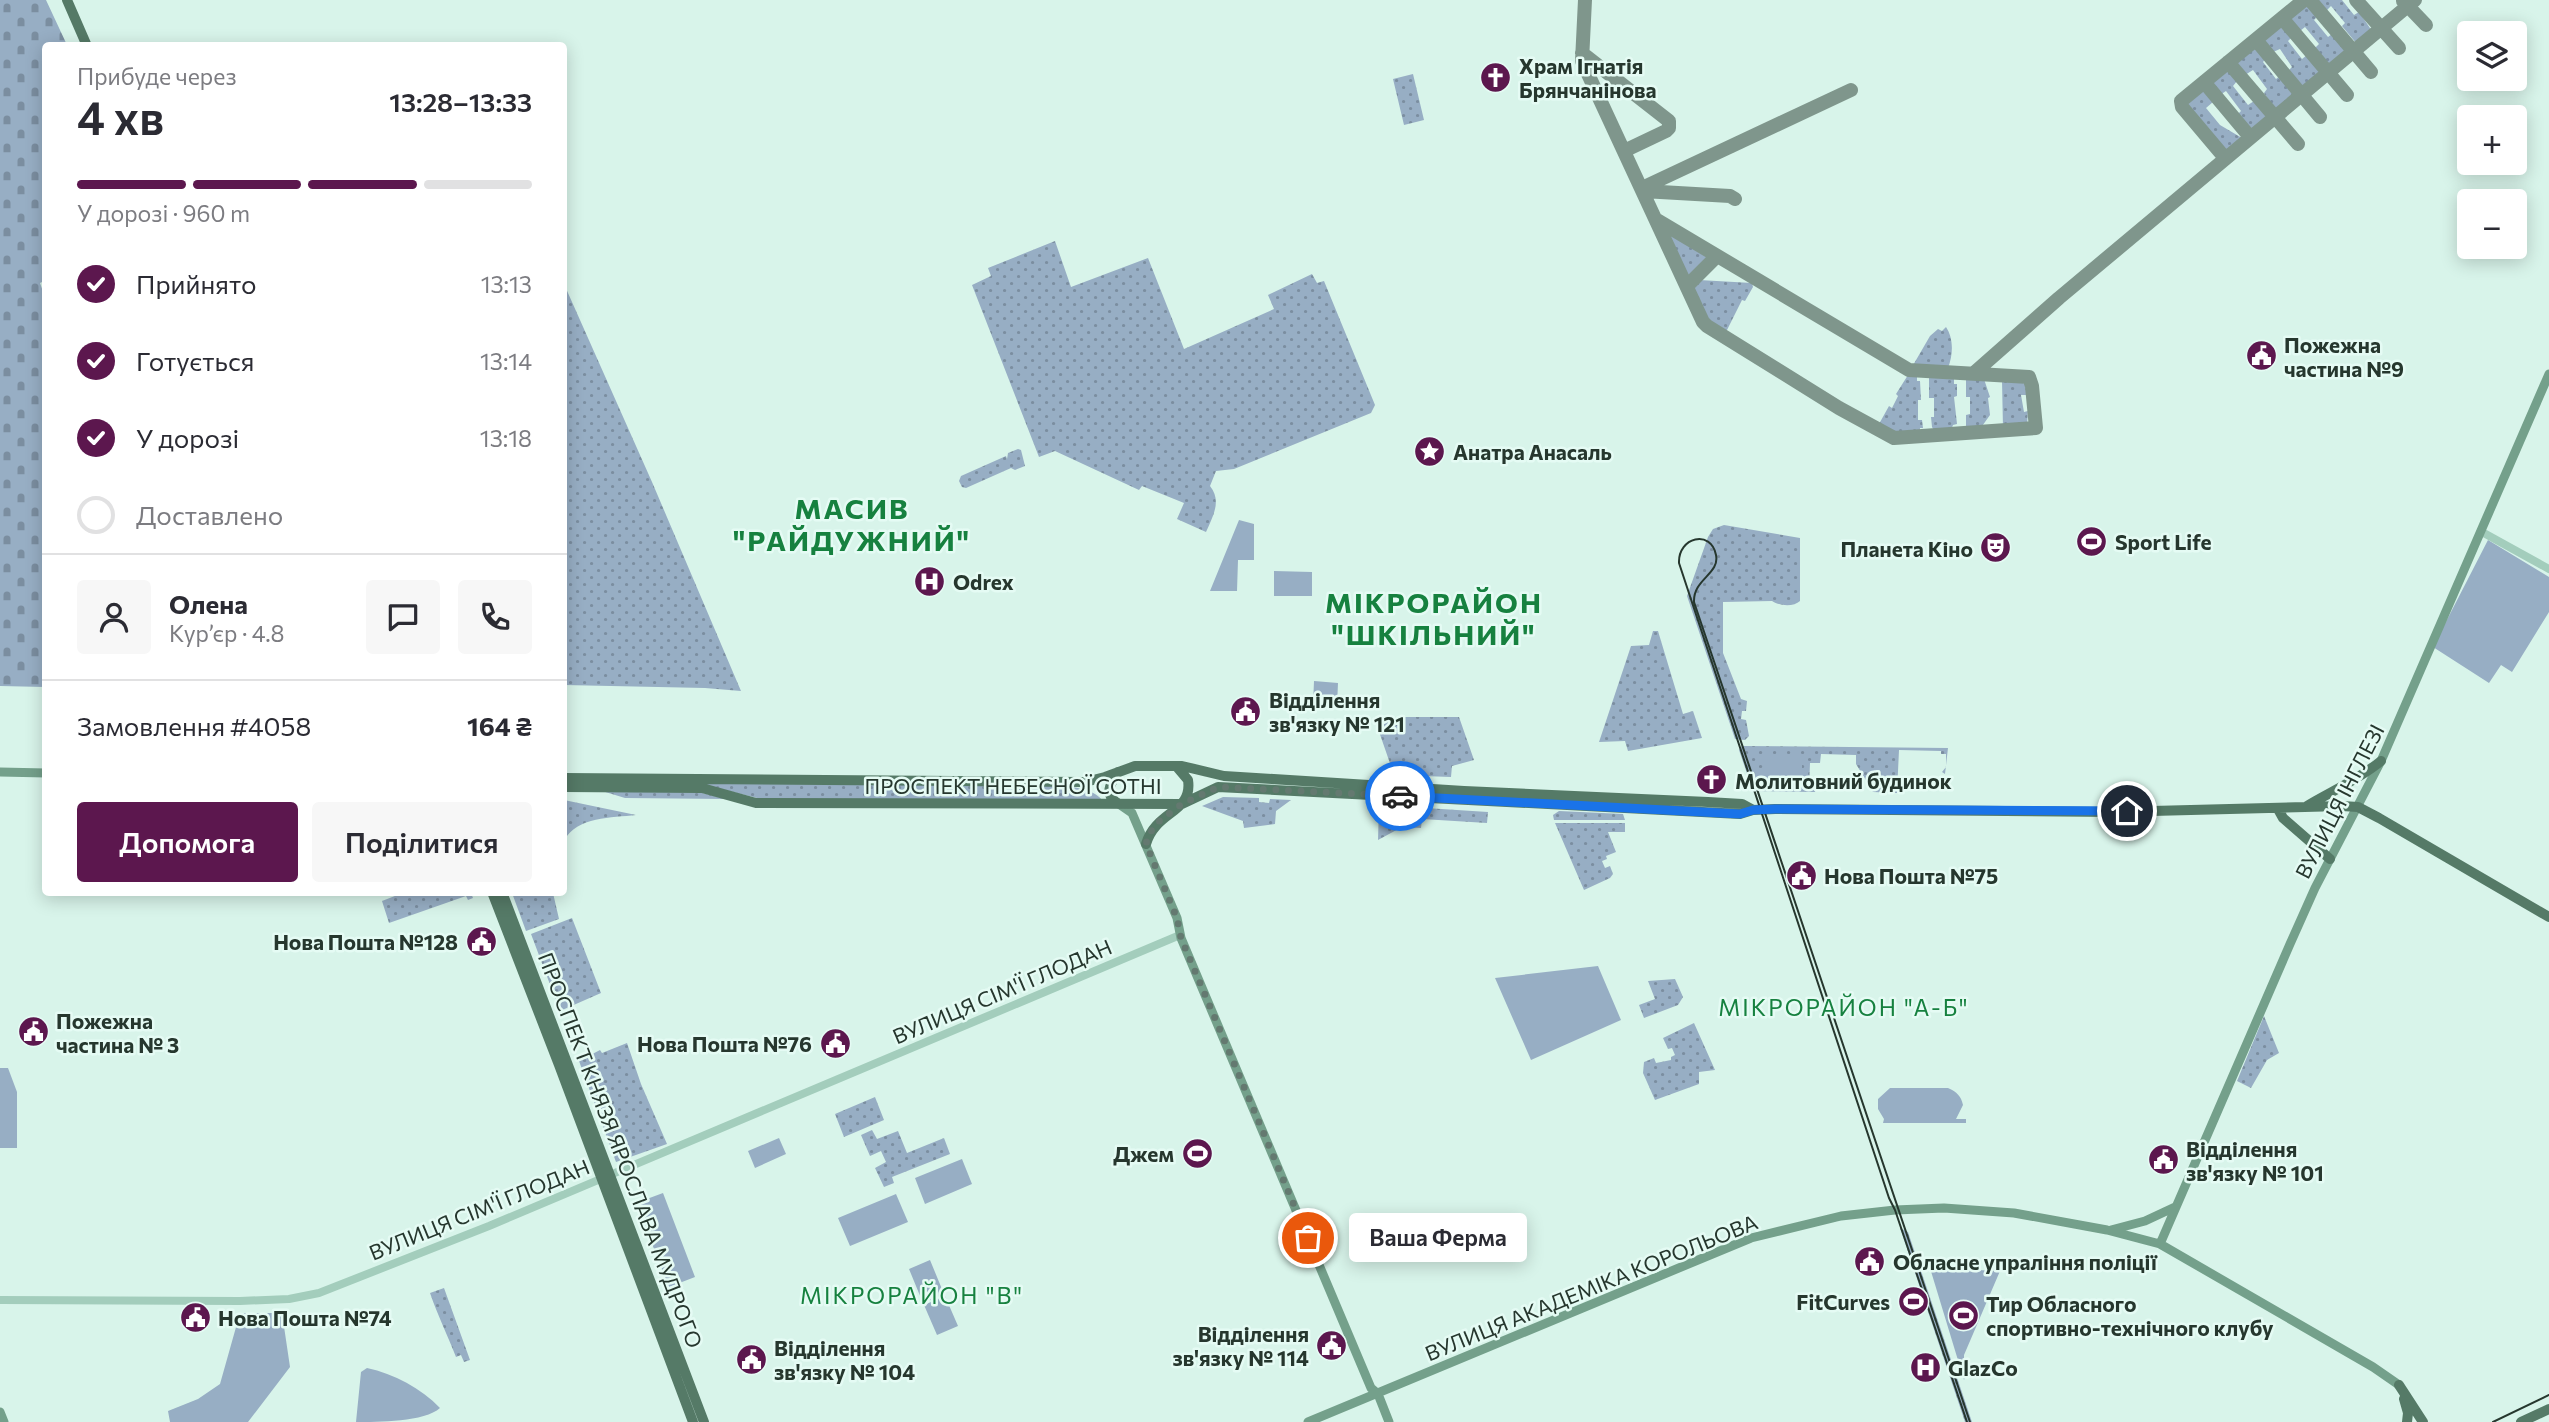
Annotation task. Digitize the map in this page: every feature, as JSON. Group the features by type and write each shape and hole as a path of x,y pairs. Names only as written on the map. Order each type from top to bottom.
{"main road":[{"path":"67,0 85,42"},
{"name":"ВУЛИЦЯ ІНГЛЕЗІ","path":"2160,1244 2282,960 2381,761 2549,374"},
{"path":"2304,808 2362,776 2381,761"},
{"name":"ПРОСПЕКТ НЕБЕСНОЇ СОТНІ","path":"567,778 1084,782 1135,766 1177,766 1224,776 1464,795"},
{"path":"1146,844 1149,834 1158,822 1182,804 1189,791 1188,780 1177,766"},
{"path":"1118,771 1111,782 1108,793 1110,798 1132,813 1146,844 1177,918 1180,935 1371,1388 1378,1394 1389,1422"},
{"path":"0,772 42,773"},
{"name":"ПРОСПЕКТ НЕБЕСНОЇ СОТНІ","path":"567,787 702,788 756,803 1182,804 1218,787 1708,802 1742,804 1753,810 2113,811 2358,807"},
{"path":"2358,807 2549,917"},
{"path":"2278,808 2283,818 2330,859"},
{"name":"ПРОСПЕКТ КНЯЗЯ ЯРОСЛАВА МУДРОГО","path":"494,896 606,1176"},
{"name":"ПРОСПЕКТ КНЯЗЯ ЯРОСЛАВА МУДРОГО","path":"503,896 665,1334 693,1422"},
{"path":"2108,1230 2145,1221 2175,1206"},
{"name":"ВУЛИЦЯ АКАДЕМІКА КОРОЛЬОВА","path":"1307,1422 1751,1238 1798,1225 1889,1210 1944,1208 2014,1213 2108,1230 2160,1244 2373,1367 2399,1385"},
{"name":"ПРОСПЕКТ КНЯЗЯ ЯРОСЛАВА МУДРОГО","path":"665,1334 704,1422"},
{"path":"2399,1385 2423,1422"},
{"path":"2399,1385 2410,1422 2423,1422"},
{"path":"2521,1422 2549,1409"},
{"path":"0,1412 4,1422"}],"street":[{"path":"2482,532 2549,569"},
{"name":"ВУЛИЦЯ СІМ'Ї ГЛОДАН","path":"0,1300 240,1301 289,1299 319,1293 449,1243 1180,935"}],"green space":[{"path":"0,0 46,0 66,42 42,42 42,687 0,686"},
{"path":"2317,0 2342,0 2354,15 2359,12 2372,31 2357,44 2342,26 2345,23 2331,6 2326,11"},
{"path":"2306,5 2318,16 2314,20 2328,37 2332,34 2345,48 2346,53 2330,66 2315,48 2319,44 2305,27 2300,31 2289,19"},
{"path":"2283,26 2293,36 2288,41 2302,59 2307,55 2322,72 2302,89 2288,71 2292,67 2280,49 2273,52 2263,40"},
{"path":"2257,46 2266,58 2263,62 2276,79 2281,75 2296,93 2275,111 2264,93 2267,89 2253,70 2245,75 2235,62"},
{"path":"2228,70 2237,81 2233,86 2248,105 2254,101 2266,115 2266,118 2250,131 2237,115 2241,111 2226,91 2220,95 2211,83"},
{"path":"1413,74 1424,120 1404,125 1393,79"},
{"path":"2203,89 2213,102 2206,108 2220,125 2242,138 2226,152 2188,106 2188,101"},
{"path":"1669,234 1710,258 1688,276"},
{"path":"1055,241 1071,287 1148,258 1184,349 1274,309 1268,295 1312,274 1317,283 1324,281 1375,405 1371,413 1234,469 1216,471 1210,486 1216,503 1206,532 1177,519 1184,503 1142,486 1139,490 1055,451 1039,457 972,285 991,276 988,268"},
{"path":"1699,280 1752,283 1753,287 1745,301 1742,300 1724,332 1707,319 1692,287"},
{"path":"567,291 741,691 567,685"},
{"path":"1946,327 1952,347 1948,368 1912,367 1930,336 1938,329 1942,331"},
{"path":"1908,375 1917,375 1917,381 1920,381 1918,420 1922,420 1923,428 1920,428 1920,432 1896,433 1879,424 1889,406 1892,408 1898,396 1896,394"},
{"path":"1929,377 1954,378 1954,384 1957,384 1957,396 1954,397 1957,424 1953,425 1951,430 1935,432 1932,427 1934,398 1929,398"},
{"path":"1966,378 1984,379 1990,397 1990,415 1980,429 1966,429 1966,415 1970,414 1970,397 1966,397"},
{"path":"2002,381 2019,381 2025,384 2027,395 2021,395 2024,412 2028,411 2027,425 2003,428"},
{"path":"1021,450 1025,466 1015,470 1011,468 966,488 962,487 959,481 961,476 1006,456 1007,459 1008,453"},
{"path":"1239,520 1254,524 1254,560 1238,560 1237,591 1210,591"},
{"path":"1724,525 1800,538 1800,601 1786,605 1772,601 1723,602 1723,653 1741,699 1747,701 1746,711 1742,711 1741,719 1746,720 1749,736 1745,740 1735,739 1687,596 1708,537 1713,529"},
{"path":"2488,540 2549,577 2549,612 2512,672 2501,665 2489,683 2433,647"},
{"path":"1274,571 1312,572 1312,596 1274,596"},
{"path":"1653,631 1658,631 1683,714 1693,711 1702,738 1628,751 1625,741 1599,742 1631,646 1649,645"},
{"path":"1314,681 1338,683 1337,706 1313,705"},
{"path":"1374,717 1459,717 1474,760 1452,766 1451,777 1394,775"},
{"path":"1742,746 1948,748 1946,765 1946,754 1941,754 1941,751 1899,750 1897,793 1873,792 1856,764 1856,755 1821,754 1820,763 1810,763 1809,789 1816,789 1815,792 1753,791 1739,750"},
{"path":"1765,756 1802,756 1802,787 1765,787"},
{"path":"567,781 1058,786 1084,790 1102,800 761,799 705,785"},
{"path":"691,790 726,799 625,798 602,791"},
{"path":"1223,797 1259,798 1259,802 1269,803 1270,799 1291,800 1276,811 1275,824 1244,828 1243,821 1202,806"},
{"path":"567,801 636,815 596,820 577,827 567,837"},
{"path":"1379,805 1488,812 1487,823 1422,819 1421,828 1402,827 1378,840"},
{"path":"1559,811 1623,814 1625,820 1554,820 1553,815"},
{"path":"1555,823 1625,823 1625,832 1608,832 1616,852 1602,861 1605,868 1610,866 1613,874 1610,878 1584,890"},
{"path":"395,896 466,896 389,923 382,901"},
{"path":"513,896 554,896 559,919 526,931"},
{"path":"572,918 601,993 560,1011 531,934"},
{"path":"1598,966 1621,1020 1531,1060 1495,978"},
{"path":"1675,979 1683,997 1678,1005 1644,1018 1639,1005 1655,999 1648,981"},
{"path":"2264,1016 2279,1053 2267,1060 2251,1088 2237,1081"},
{"path":"1694,1023 1715,1070 1699,1072 1699,1084 1655,1100 1643,1073 1644,1062 1654,1058 1656,1063 1671,1060 1675,1055 1672,1048 1668,1049 1663,1038"},
{"path":"627,1043 667,1144 616,1162 579,1061 600,1050 602,1053"},
{"path":"0,1068 8,1068 17,1092 17,1148 0,1148"},
{"path":"1890,1088 1948,1088 1958,1095 1963,1105 1956,1119 1966,1119 1966,1123 1883,1123 1878,1099"},
{"path":"875,1097 884,1120 844,1137 835,1114"},
{"path":"872,1130 877,1139 898,1131 907,1153 944,1138 950,1154 892,1177 894,1183 884,1187 875,1168 886,1162 881,1151 870,1156 861,1135"},
{"path":"779,1138 786,1154 755,1168 748,1151"},
{"path":"962,1159 972,1184 925,1204 915,1178"},
{"path":"663,1193 695,1277 669,1287 636,1203"},
{"path":"896,1194 908,1222 850,1246 838,1218"},
{"path":"1900,1228 1908,1232 1972,1422 1965,1422"},
{"path":"930,1260 944,1294 923,1303 909,1269"},
{"name":"Тир Обласного спортивно-технічного клубу","path":"1930,1268 2000,1271 1964,1355 1964,1365 1968,1370 1964,1380"},
{"path":"444,1288 470,1360 464,1362 461,1355 456,1357 430,1293"},
{"path":"945,1296 958,1326 937,1335 924,1305"},
{"path":"240,1313 282,1313 290,1367 248,1422 170,1422 168,1411 198,1399 220,1384"},
{"path":"367,1368 406,1383 440,1408 413,1419 356,1422 361,1372"}],"taxiway":[{"path":"1585,0 1582,61 1703,322 1707,326 1839,408 1894,438 2036,428 2029,377 1909,370 1657,220"},
{"path":"2225,158 2182,107 2181,101 2304,0"},
{"path":"2310,0 2371,72"},
{"path":"2356,0 2399,48"},
{"path":"1974,373 2059,298 2415,0"},
{"path":"2403,1 2426,25"},
{"path":"2282,18 2347,95"},
{"path":"2256,40 2320,117"},
{"path":"1582,53 1669,121 1666,131 1624,151"},
{"path":"2228,62 2298,144"},
{"path":"2204,82 2250,137"},
{"path":"1642,188 1851,90"},
{"path":"1643,191 1730,196 1735,199"},
{"path":"1687,286 1717,256"}],"tram line":[{"path":"1967,1422 1889,1198 1679,563 1684,547 1695,540 1702,539 1713,547 1716,562 1698,588 1694,602 1970,1422"},
{"path":"2493,1422 2549,1395"}],"way so far":[{"path":"1308,1238 1181,938 1177,918 1146,844 1152,828 1158,822 1182,804 1218,787 1400,796"}],"place":[{"name":"Храм Ігнатія Брянчанінова","path":"1496,77"},
{"name":"Пожежна частина №9","path":"2261,356"},
{"name":"Анатра Анасаль","path":"1430,451"},
{"name":"Sport Life","path":"2092,541"},
{"name":"Планета Кіно","path":"1996,548"},
{"name":"Odrex","path":"930,581"},
{"name":"Відділення зв'язку № 121","path":"1246,711"},
{"name":"Молитовний будинок","path":"1712,780"},
{"name":"Нова Пошта №75","path":"1801,875"},
{"name":"Нова Пошта №128","path":"481,941"},
{"name":"Пожежна частина № 3","path":"33,1032"},
{"name":"Нова Пошта №76","path":"835,1043"},
{"name":"Джем","path":"1197,1153"},
{"name":"Відділення зв'язку № 101","path":"2163,1160"},
{"name":"Ваша Ферма","path":"1308,1238"},
{"name":"Обласне упраління поліції","path":"1870,1261"},
{"name":"FitCurves","path":"1913,1301"},
{"name":"Тир Обласного спортивно-технічного клубу","path":"1963,1315"},
{"name":"Нова Пошта №74","path":"195,1317"},
{"name":"Відділення зв'язку № 114","path":"1332,1345"},
{"name":"Відділення зв'язку № 104","path":"751,1359"},
{"name":"GlazCo","path":"1925,1367"}],"district":[{"name":"МАСИВ \"РАЙДУЖНИЙ\"","path":"852,524"},
{"name":"МІКРОРАЙОН \"ШКІЛЬНИЙ\"","path":"1434,618"},
{"name":"МІКРОРАЙОН \"А-Б\"","path":"1844,1007"},
{"name":"МІКРОРАЙОН \"В\"","path":"912,1295"}],"route":[{"path":"1400,796 1740,814 1753,810 1775,809 2127,811"}]}
